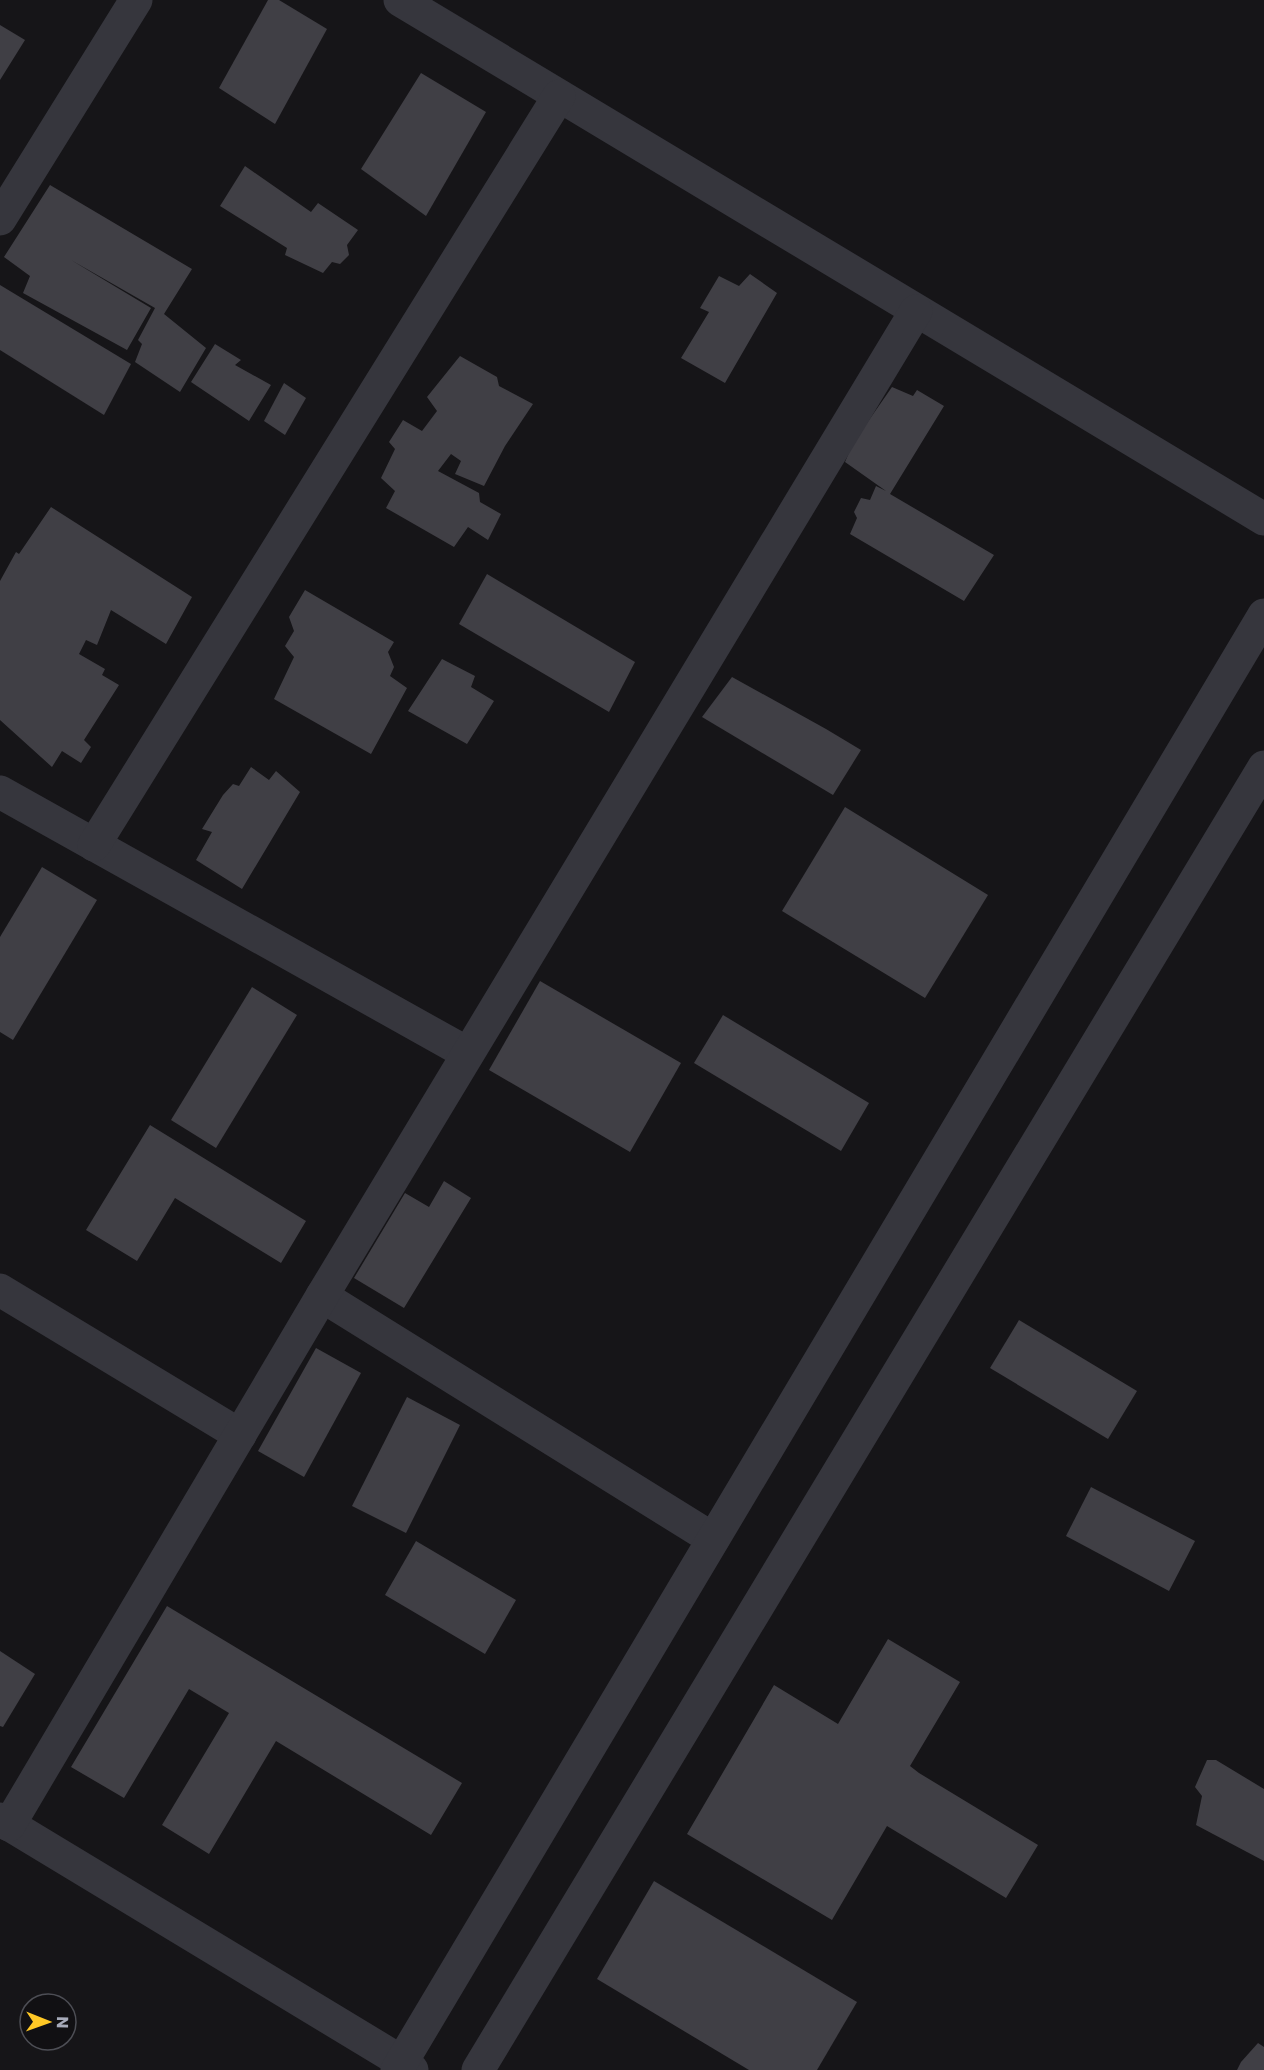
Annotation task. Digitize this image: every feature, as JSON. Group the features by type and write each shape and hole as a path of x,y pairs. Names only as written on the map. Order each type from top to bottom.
{"street":[{"path":"0,219 136,0"},
{"path":"400,0 1264,519"},
{"path":"94,845 559,96"},
{"path":"916,311 467,1053 240,1436 4,1822 404,2067 713,1539 1264,615"},
{"path":"478,2070 1264,767"},
{"path":"0,792 467,1053"},
{"path":"0,1290 240,1436"},
{"path":"322,1296 713,1539"}],"building":[{"path":"268,0 279,0 327,29 275,124 219,88"},
{"path":"0,25 25,40 0,80"},
{"path":"421,73 486,112 426,216 361,169"},
{"path":"245,166 311,212 318,203 358,230 347,245 349,255 340,264 332,262 323,273 285,255 287,248 220,206"},
{"path":"50,185 192,269 164,314 206,348 180,392 135,362 142,344 138,340 155,308 71,260 151,308 127,350 23,293 30,276 4,257"},
{"path":"750,274 777,293 725,383 681,358 709,312 700,308 719,276 739,286"},
{"path":"0,285 131,364 104,415 0,350"},
{"path":"215,344 241,360 235,365 271,385 249,421 191,382"},
{"path":"460,356 497,377 499,386 533,404 505,446 484,486 455,474 461,461 451,454 438,471 479,493 480,502 501,514 488,540 468,527 454,547 386,508 395,491 381,478 395,449 389,442 403,420 422,431 437,411 427,397"},
{"path":"284,383 306,398 285,435 264,421"},
{"path":"892,387 913,396 917,390 944,406 890,494 994,555 964,601 850,534 857,518 854,512 861,498 870,500 876,486 886,491 845,462 853,443"},
{"path":"51,507 192,597 166,644 111,610 97,645 86,640 79,654 105,669 102,675 119,685 84,740 91,747 81,763 62,751 52,767 0,720 0,581 16,552 19,554"},
{"path":"487,574 635,662 609,712 459,624"},
{"path":"305,590 394,642 388,652 394,667 390,676 407,688 371,754 274,699 294,657 285,646 294,631 289,617"},
{"path":"442,659 475,676 471,687 494,701 467,744 408,711"},
{"path":"732,677 861,750 833,795 702,717"},
{"path":"251,767 269,780 276,771 300,792 242,889 196,860 212,832 202,829 223,795 233,784 239,786"},
{"path":"845,807 988,895 925,998 782,911"},
{"path":"42,867 97,900 13,1040 0,1032 0,937"},
{"path":"540,981 681,1063 630,1152 489,1070"},
{"path":"252,987 297,1015 216,1148 171,1120"},
{"path":"723,1015 869,1103 841,1151 694,1063"},
{"path":"150,1125 306,1221 281,1263 175,1198 137,1261 86,1230"},
{"path":"444,1181 471,1198 404,1308 354,1278 405,1193 429,1207"},
{"path":"1019,1320 1137,1391 1108,1439 990,1368"},
{"path":"316,1348 361,1373 304,1477 258,1451"},
{"path":"407,1397 460,1425 406,1533 352,1506"},
{"path":"1091,1487 1195,1541 1169,1591 1066,1536"},
{"path":"416,1541 516,1600 485,1654 385,1595"},
{"path":"167,1606 462,1783 431,1835 276,1741 209,1854 162,1825 229,1713 189,1689 124,1798 71,1767"},
{"path":"888,1639 960,1682 910,1766 1038,1845 1006,1898 887,1826 832,1920 687,1834 774,1685 838,1724"},
{"path":"0,1651 35,1674 3,1727 0,1726"},
{"path":"1207,1760 1216,1760 1264,1789 1264,1861 1196,1825 1202,1796 1195,1787"},
{"path":"654,1881 857,2002 817,2070 749,2070 597,1979"},
{"path":"1258,2043 1264,2047 1264,2070 1237,2070 1241,2062"}]}
